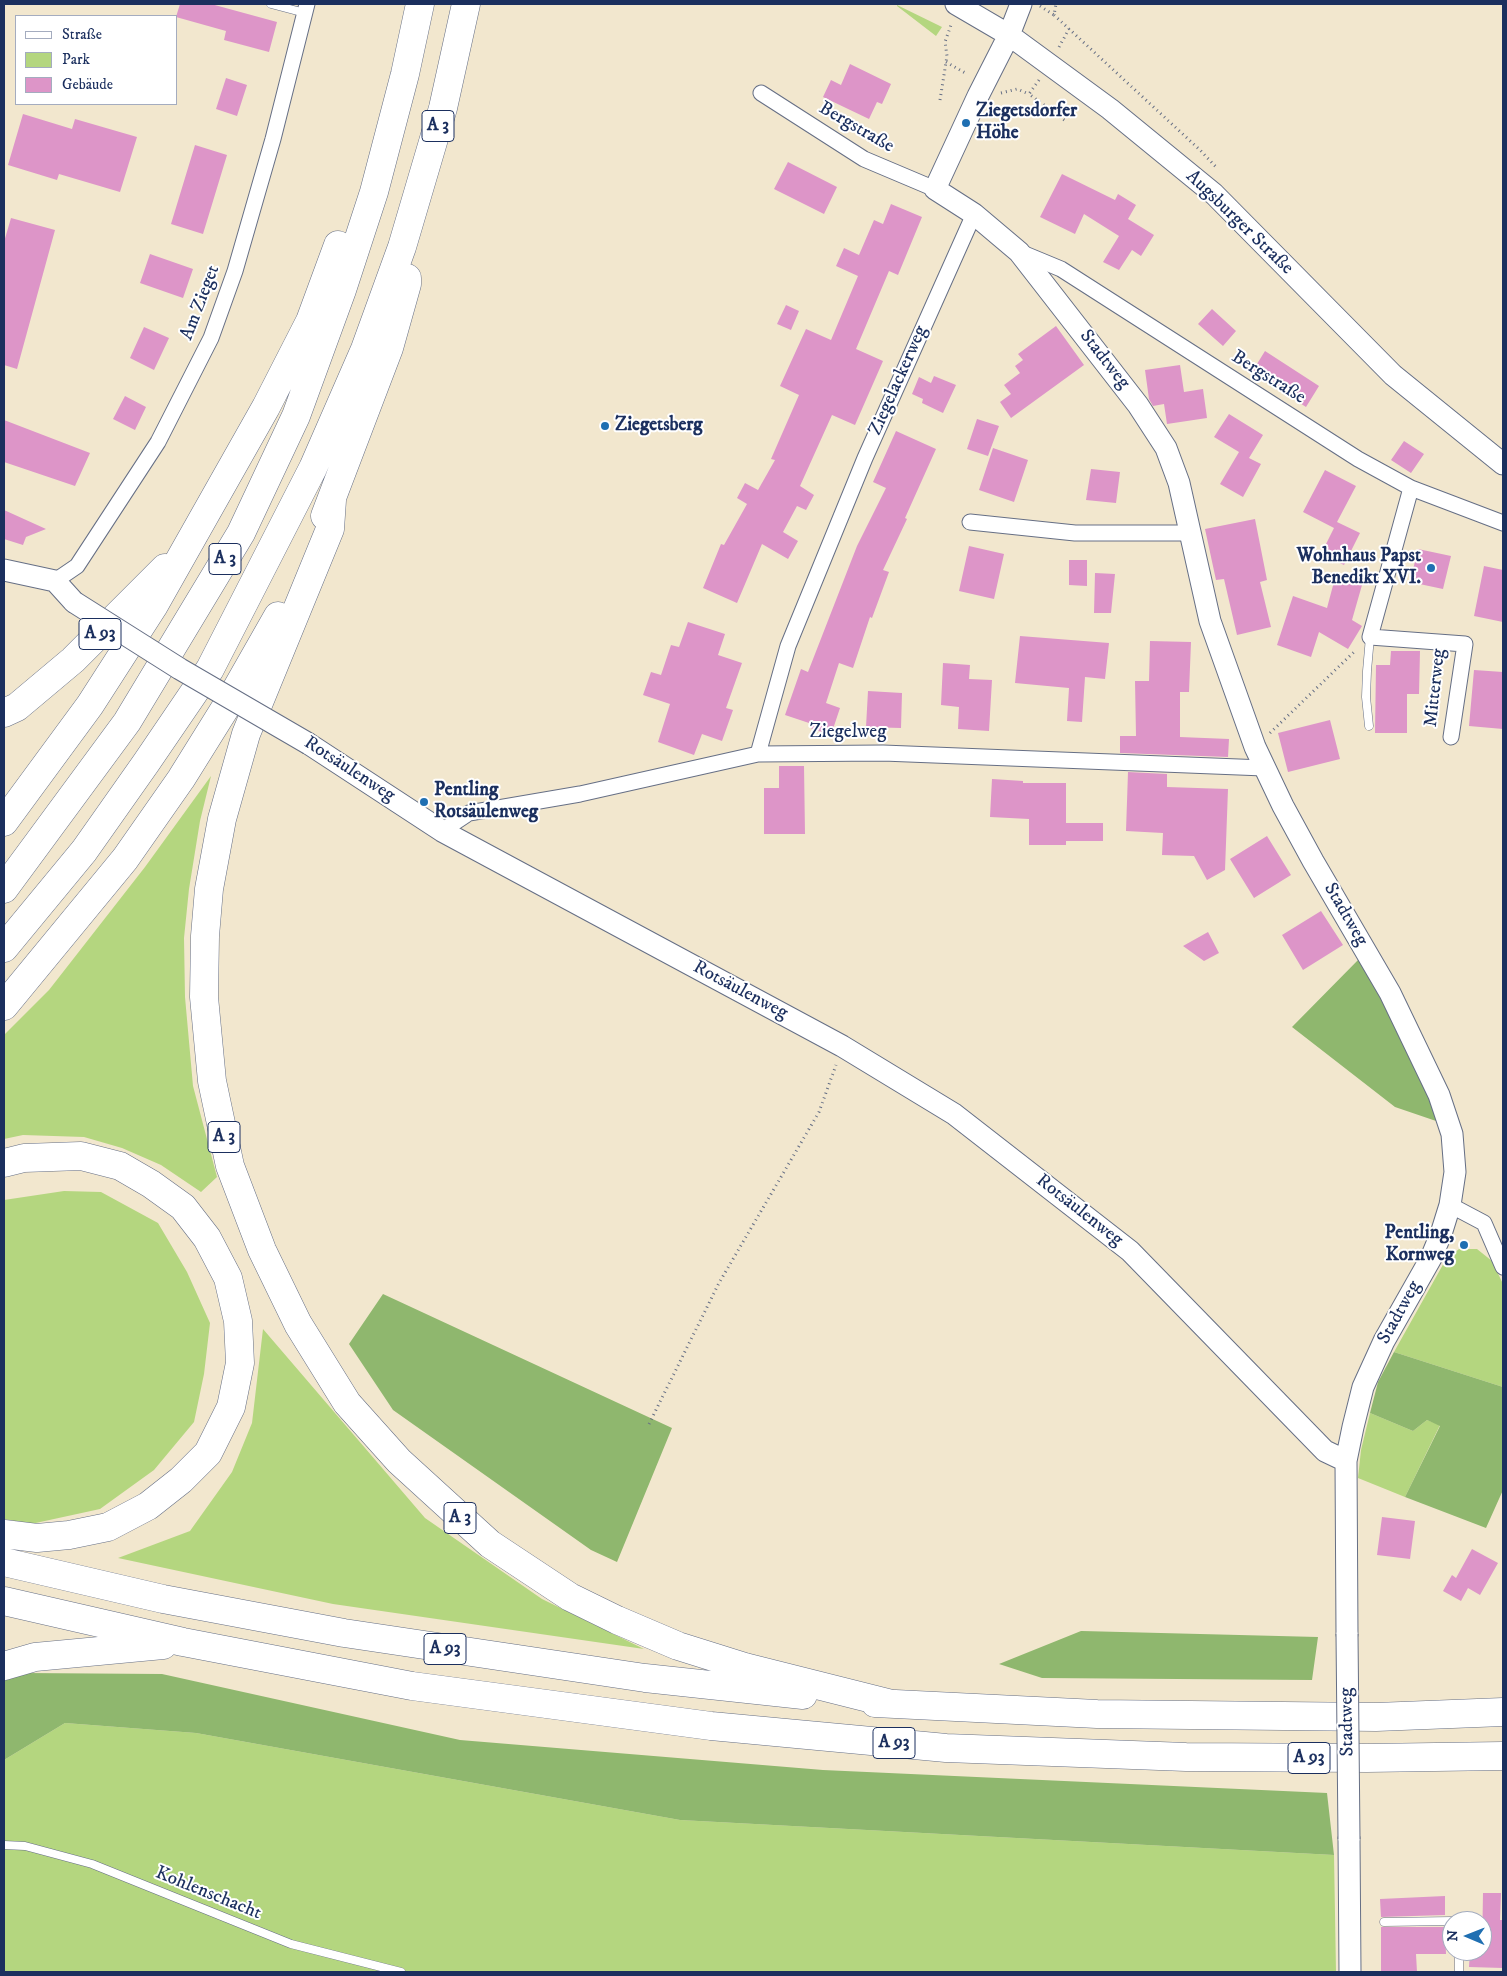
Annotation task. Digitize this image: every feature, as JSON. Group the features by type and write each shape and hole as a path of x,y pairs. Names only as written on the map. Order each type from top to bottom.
{"highway":[{"name":"A 3","path":"4,889 126,722 241,534 296,416 342,290 374,192 406,74 420,4"},
{"name":"A 3","path":"4,948 84,851 210,669 313,468 365,349 402,247 443,108 466,4"},
{"path":"4,822 90,705 154,608 266,407 297,347 310,321 338,244 374,192"},
{"name":"A 3","path":"4,1006 125,859 181,779 229,702 286,603 332,500 388,348 407,284 402,247"},
{"name":"A 3","path":"332,500 330,528 246,734 222,819 209,889 205,936 204,997 212,1081 230,1166 262,1250 298,1324 346,1403 399,1461 490,1544 570,1597 617,1620 678,1646 745,1667 892,1704"},
{"name":"A 93","path":"4,713 17,707 74,660 187,546"},
{"path":"4,1163 24,1158 81,1156 120,1166 151,1184 183,1207 207,1238 228,1278 238,1321 240,1363 231,1407 208,1453 181,1480 148,1506 108,1527 69,1536 37,1538 4,1534"},
{"name":"A 93","path":"4,1562 163,1599 344,1633 645,1678 892,1704 1097,1714 1376,1717 1503,1712"},
{"name":"A 93","path":"4,1601 183,1642 412,1686 710,1726 946,1748 1186,1757 1367,1758 1503,1756"},
{"name":"A 93","path":"4,1666 35,1658 183,1642"}],"street":[{"name":"Augsburger Straße","path":"958,4 1009,35 1110,108 1214,194 1393,375 1503,464"},
{"path":"974,214 936,189 978,96 1009,35 1021,4"},
{"name":"Am Zieget","path":"55,581 77,566 158,442 211,338 235,271 273,139 306,8"},
{"name":"Bergstraße","path":"761,93 864,160 936,189"},
{"name":"Stadtweg","path":"974,214 1019,252 1138,405 1166,448 1179,483 1210,621 1255,747 1264,768 1313,861 1390,993 1439,1095 1452,1134 1455,1172 1450,1205 1441,1234 1431,1258 1384,1341 1363,1387 1346,1462 1350,1972"},
{"name":"Ziegelackerweg","path":"758,754 788,646 865,458 974,214"},
{"name":"Bergstraße","path":"1019,252 1061,269 1358,459 1411,488 1503,523"},
{"path":"1370,636 1411,488"},
{"path":"970,522 1075,533 1191,533"},
{"path":"4,570 55,581"},
{"name":"Rotsäulenweg","path":"55,581 74,602 180,669 309,744 442,831 842,1046 954,1114 1130,1251 1325,1451 1346,1462"},
{"name":"Mitterweg","path":"1370,636 1465,644 1451,737"},
{"name":"Ziegelweg","path":"442,831 469,813 580,794 758,754 883,753 1264,768"},
{"path":"1450,1205 1484,1223 1503,1267"}],"lane":[{"path":"272,4 306,8"},
{"path":"1368,726 1366,671 1370,636"},
{"name":"Kohlenschacht","path":"4,1845 25,1846 92,1864 292,1944 401,1972"},
{"path":"1384,1922 1442,1921"}],"path":[{"path":"940,100 947,56 945,42 958,4"},
{"path":"1038,4 1054,15 1056,4"},
{"path":"1255,747 1370,636"},
{"path":"649,1424 719,1284 819,1112 842,1046"}],"green space":[{"path":"897,5 942,27 936,36"},
{"path":"211,776 200,821 189,889 184,938 185,997 193,1086 217,1177 201,1192 161,1165 122,1148 84,1137 23,1135 4,1139 4,1035 49,990 145,867"},
{"path":"1360,958 1425,1086 1439,1122 1395,1107 1292,1027"},
{"path":"64,1191 101,1192 158,1223 187,1272 210,1323 204,1374 194,1422 154,1470 100,1509 31,1524 4,1519 4,1200"},
{"path":"1459,1249 1477,1249 1492,1261 1503,1284 1503,1387 1394,1352 1445,1261"},
{"path":"383,1294 672,1428 617,1562 591,1550 393,1410 349,1344"},
{"path":"263,1329 425,1518 542,1599 644,1649 333,1604 118,1558 190,1531 232,1472 252,1423"},
{"path":"1394,1352 1503,1387 1503,1490 1486,1528 1405,1497 1440,1426 1427,1420 1413,1431 1370,1413 1378,1382"},
{"path":"1370,1413 1413,1431 1427,1420 1440,1425 1405,1497 1358,1478 1361,1450"},
{"path":"1081,1631 1318,1637 1312,1680 1042,1678 999,1664"},
{"path":"22,1673 162,1674 460,1740 823,1770 1327,1793 1334,1855 680,1820 196,1733 65,1723 4,1760 4,1681"},
{"path":"65,1723 196,1733 680,1820 1334,1855 1336,1972 4,1972 4,1760"}],"building":[{"path":"180,4 211,4 277,22 269,52 224,40 226,31 178,18 177,15"},
{"path":"850,64 891,84 882,104 877,102 869,119 823,97 831,80 841,85"},
{"path":"226,78 247,85 237,116 216,109"},
{"path":"23,114 72,129 75,119 137,137 120,192 59,174 57,180 8,165"},
{"path":"195,145 227,155 203,234 171,224"},
{"path":"788,162 837,187 824,214 774,189"},
{"path":"1062,174 1115,200 1118,194 1136,205 1128,219 1154,235 1141,256 1132,250 1119,270 1103,262 1119,236 1084,214 1075,234 1040,217"},
{"path":"891,204 922,217 898,275 889,271 856,349 883,361 855,425 832,415 800,486 814,495 806,510 797,506 783,532 798,541 788,559 762,544 737,603 703,588 721,544 724,545 747,504 737,498 745,483 758,490 775,460 771,459 799,395 780,386 806,329 831,340 858,276 836,266 844,248 859,255 874,220 883,224"},
{"path":"11,218 55,230 17,369 4,365 4,242"},
{"path":"150,254 193,269 183,298 140,283"},
{"path":"786,305 799,311 791,330 777,324"},
{"path":"1212,309 1236,331 1223,346 1198,324"},
{"path":"1056,326 1084,365 1011,418 1000,402 1011,394 1004,385 1020,373 1015,366 1023,360 1018,354"},
{"path":"144,327 169,338 154,370 130,358"},
{"path":"1265,351 1319,386 1306,407 1252,372"},
{"path":"1180,365 1184,392 1203,389 1207,418 1167,424 1164,404 1153,406 1149,399 1145,370"},
{"path":"934,376 956,385 943,413 922,403 923,399 912,394 919,377 931,383"},
{"path":"125,396 146,407 135,430 113,419"},
{"path":"1229,414 1263,435 1249,458 1261,464 1243,497 1220,484 1239,452 1214,437"},
{"path":"977,419 999,426 988,456 967,449"},
{"path":"4,420 90,453 75,486 4,462"},
{"path":"896,431 936,449 905,518 907,519 883,570 889,572 872,618 870,617 853,668 839,663 826,703 840,708 831,735 810,728 812,724 785,715 801,669 808,672 857,546 886,488 873,482"},
{"path":"1404,441 1424,454 1411,473 1391,460"},
{"path":"993,448 1028,460 1014,502 979,490"},
{"path":"1091,469 1120,472 1116,503 1086,500"},
{"path":"1325,470 1356,486 1337,522 1360,533 1344,565 1321,554 1334,528 1303,512"},
{"path":"4,510 46,529 26,537 23,545 4,539"},
{"path":"1255,519 1267,580 1260,582 1271,627 1237,635 1224,579 1216,580 1205,529"},
{"path":"969,546 1004,554 994,599 959,591"},
{"path":"1418,549 1451,556 1443,589 1410,582"},
{"path":"1069,560 1087,560 1087,586 1069,585"},
{"path":"1484,566 1503,570 1503,622 1474,616"},
{"path":"1095,573 1115,574 1111,613 1094,613"},
{"path":"1335,578 1362,585 1352,620 1362,626 1348,649 1319,632 1311,657 1277,645 1293,596 1327,608"},
{"path":"688,622 725,634 718,655 742,663 726,708 733,710 722,741 702,734 694,755 658,742 670,704 643,695 651,672 661,675 671,645 679,647"},
{"path":"1020,636 1109,643 1105,679 1085,677 1082,722 1067,721 1069,688 1015,683"},
{"path":"1150,641 1191,642 1189,692 1180,692 1180,737 1229,739 1228,757 1120,753 1120,736 1136,736 1135,681 1149,681"},
{"path":"1391,651 1420,651 1419,694 1407,694 1407,733 1375,733 1376,665 1390,665"},
{"path":"943,663 970,665 969,679 992,680 989,731 958,729 959,707 941,705"},
{"path":"1474,670 1503,672 1503,729 1469,726"},
{"path":"868,691 902,693 901,728 866,727"},
{"path":"1330,720 1340,759 1288,772 1278,733"},
{"path":"779,766 804,766 805,834 764,834 764,788 779,788"},
{"path":"1128,772 1167,774 1167,787 1228,789 1225,870 1207,880 1194,856 1162,855 1163,833 1126,831"},
{"path":"992,779 1023,781 1023,783 1066,783 1066,823 1103,823 1103,841 1066,841 1066,845 1029,845 1029,819 990,817"},
{"path":"1267,836 1291,875 1254,898 1230,859"},
{"path":"1321,911 1343,945 1303,970 1282,935"},
{"path":"1208,932 1219,953 1204,961 1183,946"},
{"path":"1382,1517 1415,1521 1410,1559 1377,1555"},
{"path":"1472,1549 1498,1563 1480,1595 1468,1588 1461,1601 1443,1591 1452,1575 1456,1578"},
{"path":"1483,1893 1501,1893 1500,1920 1503,1920 1503,1968 1469,1967 1469,1961 1492,1961 1492,1911 1483,1911"},
{"path":"1445,1896 1445,1911 1442,1911 1442,1915 1381,1917 1380,1899"},
{"path":"1381,1927 1442,1927 1442,1954 1416,1954 1417,1972 1381,1972"}],"place":[{"name":"Ziegetsdorfer Höhe","path":"966,123"},
{"name":"Ziegetsberg","path":"605,426"},
{"name":"Wohnhaus Papst Benedikt XVI.","path":"1431,568"},
{"name":"Pentling Rotsäulenweg","path":"424,802"},
{"name":"Pentling, Kornweg","path":"1464,1245"}]}
